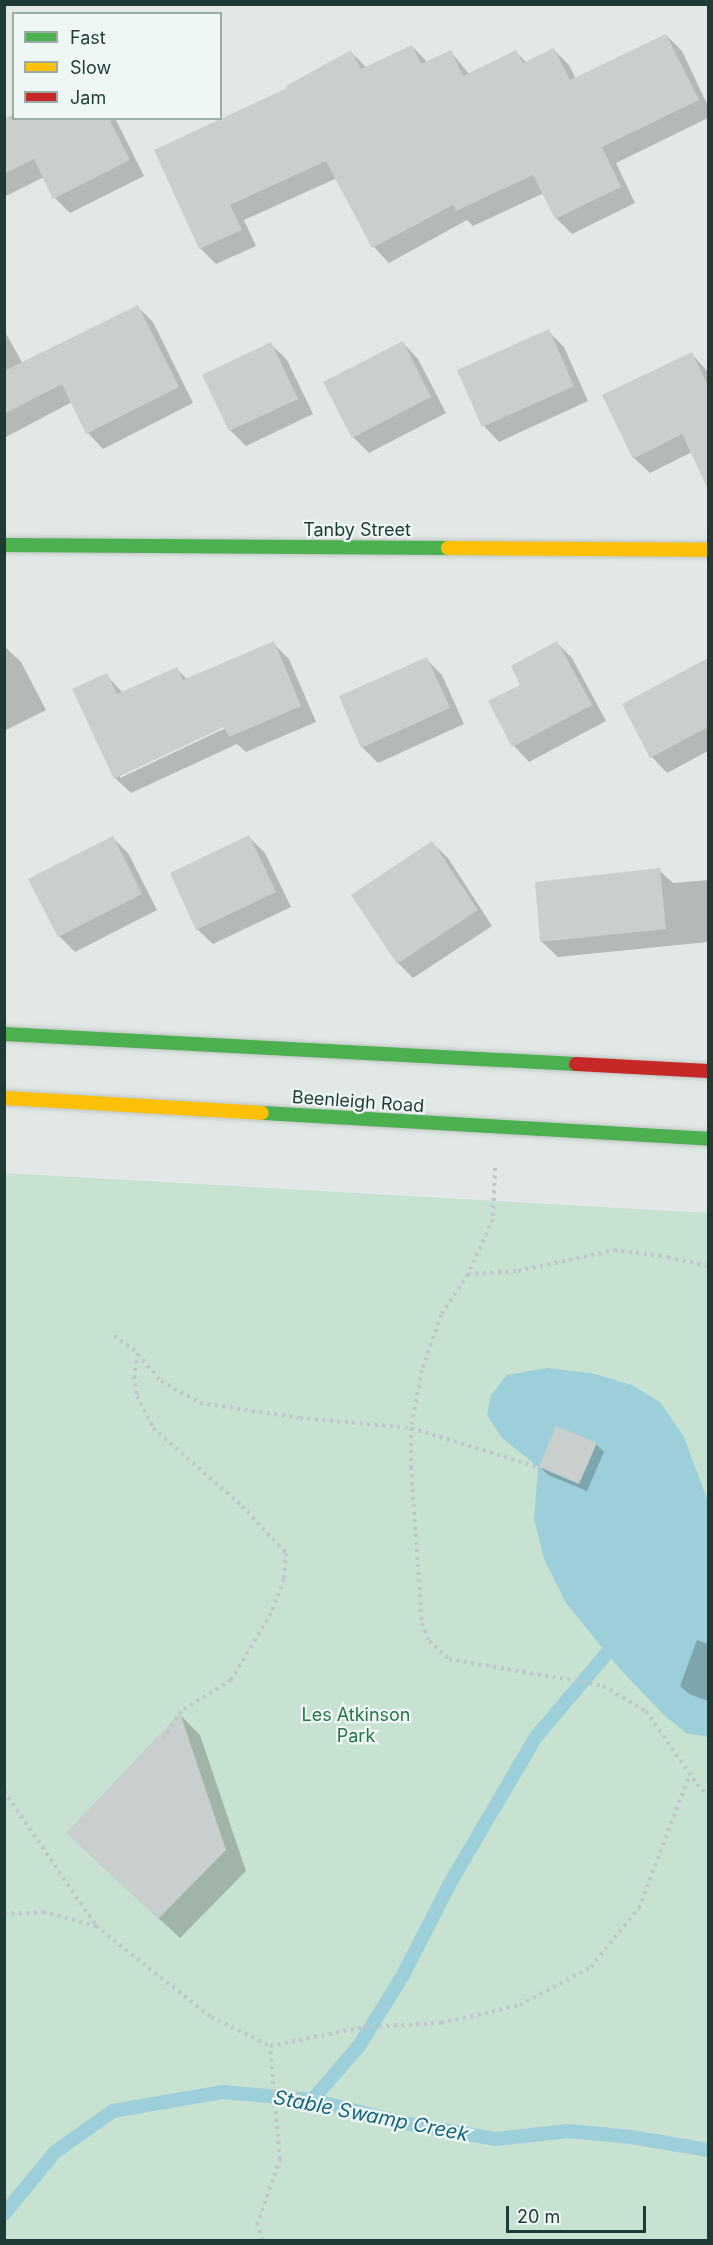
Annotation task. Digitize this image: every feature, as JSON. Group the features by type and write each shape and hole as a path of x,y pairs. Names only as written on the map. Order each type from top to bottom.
{"main road":[{"name":"Tanby Street","path":"4,545 708,550"},
{"path":"4,1034 708,1071"},
{"name":"Beenleigh Road","path":"4,1098 708,1139"}],"path":[{"path":"497,1128 493,1219 468,1274 441,1315 422,1370 411,1428 411,1467 422,1623 429,1641 450,1659 603,1686 646,1711 708,1796"},
{"path":"468,1274 518,1271 614,1250 668,1257 708,1266"},
{"path":"114,1336 138,1353 161,1381 200,1403 300,1418 411,1428 538,1467"},
{"path":"138,1353 134,1376 137,1396 153,1428 242,1506 286,1553 284,1579 271,1613 231,1680 181,1711 162,1741"},
{"path":"4,1791 96,1926 211,2017 270,2046 364,2027 441,2023 520,2005 591,1967 639,1908 690,1774"},
{"path":"4,1914 43,1912 96,1926"},
{"path":"263,2241 257,2225 280,2159 270,2046"}],"green space":[{"name":"Les Atkinson Park","path":"4,1173 708,1213 708,2240 5,2240"}],"water":[{"path":"547,1368 591,1373 632,1385 660,1402 684,1437 708,1501 708,1737 686,1733 664,1715 618,1667 566,1603 544,1559 534,1519 538,1467 502,1438 487,1415 491,1395 507,1375"}],"building":[{"path":"666,34 699,100 602,147 621,187 555,219 533,175 456,211 453,205 372,248 326,161 230,205 242,230 199,249 154,150 287,88 286,86 351,50 361,69 412,45 421,64 451,50 463,76 516,50 523,63 554,48 570,80"},
{"path":"4,118 12,118 12,120 112,120 110,121 130,160 53,199 34,159 4,174"},
{"path":"138,305 179,387 86,434 62,384 4,414 4,371"},
{"path":"549,329 574,386 482,427 457,370"},
{"path":"403,341 431,397 352,438 323,382"},
{"path":"271,342 298,399 229,431 202,375"},
{"path":"692,352 708,386 708,489 682,434 633,459 602,395"},
{"path":"274,641 301,706 229,737 224,727 114,779 72,689 107,673 117,694 177,667 183,680"},
{"path":"557,641 592,705 512,747 488,701 520,685 511,666"},
{"path":"427,657 450,708 361,748 339,696"},
{"path":"708,658 708,727 650,758 622,704"},
{"path":"249,835 276,892 196,930 170,873"},
{"path":"113,836 142,894 58,937 28,879"},
{"path":"432,841 478,910 397,964 351,895"},
{"path":"660,868 666,929 540,942 535,882"},
{"path":"556,1426 597,1443 579,1484 539,1467"},
{"path":"180,1713 226,1850 158,1919 66,1833"}],"waterway":[{"path":"312,2100 359,2046 403,1975 449,1885 536,1737 607,1653"},
{"name":"Stable Swamp Creek","path":"4,2214 55,2152 113,2111 223,2092 312,2100 404,2123 495,2139 569,2131 631,2137 708,2150"}],"traffic: fast":[{"path":"4,545 448,548"},
{"path":"4,1034 576,1064"},
{"path":"262,1113 708,1139"}],"traffic: slow":[{"path":"448,548 708,550"},
{"path":"4,1098 262,1113"}],"traffic: jam":[{"path":"576,1064 708,1071"}]}
